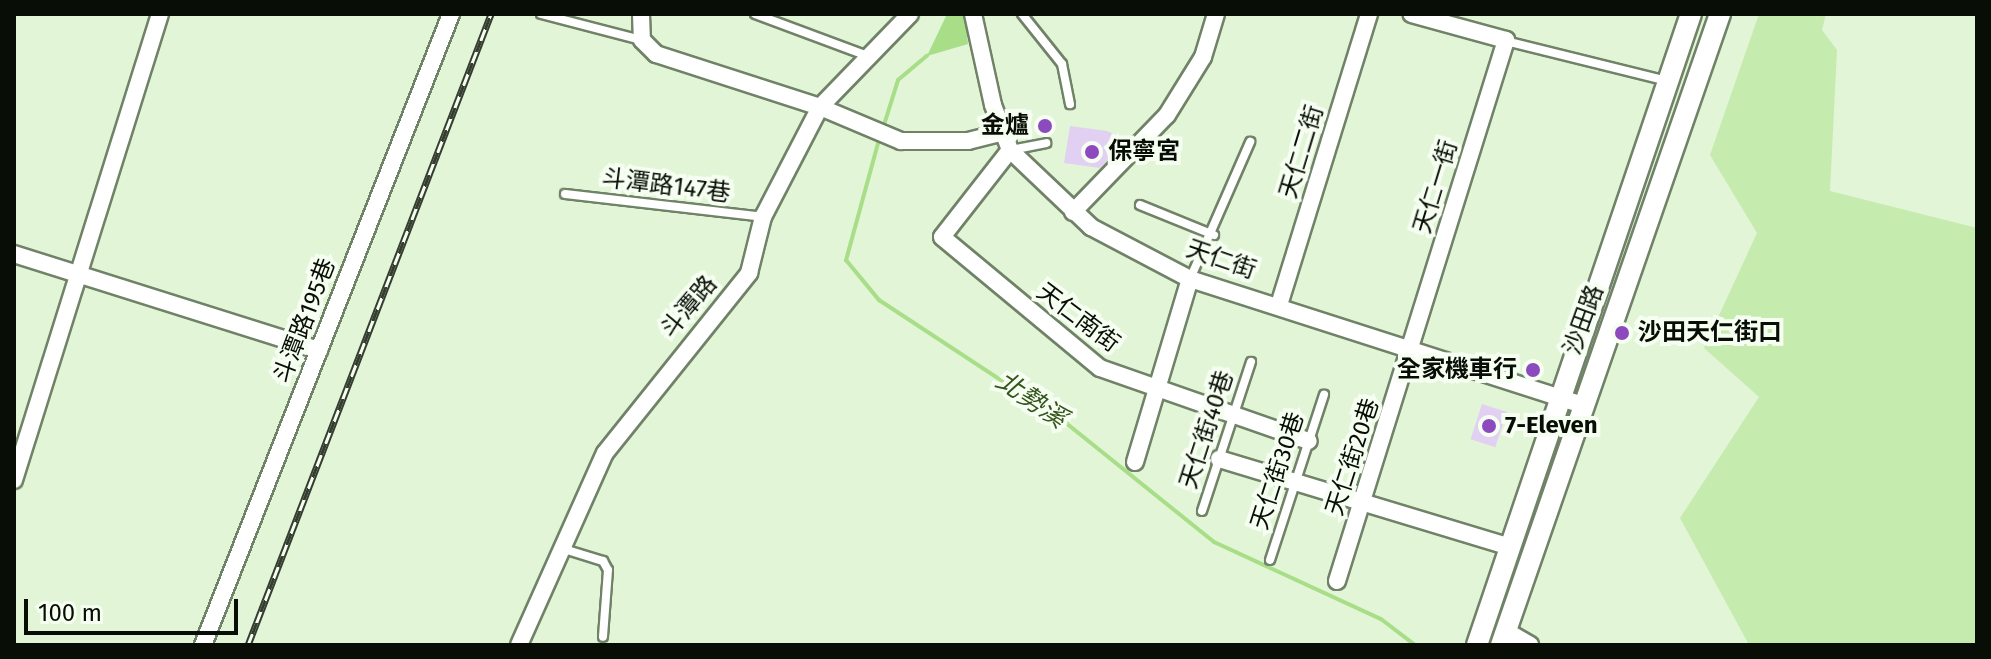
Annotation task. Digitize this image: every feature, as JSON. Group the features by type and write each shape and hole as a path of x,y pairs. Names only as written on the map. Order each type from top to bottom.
{"street":[{"path":"14,480 160,14"},
{"name":"斗潭路195巷","path":"203,645 451,14"},
{"path":"641,14 642,40 656,54 820,107 901,141 968,141 1003,132"},
{"name":"斗潭路","path":"519,645 605,453 749,273 763,217 820,107 910,14"},
{"name":"天仁街","path":"973,14 1010,150 1073,212 1190,279 1413,347 1572,402"},
{"path":"1073,212 1167,115 1203,57 1216,14"},
{"name":"天仁二街","path":"1279,305 1369,14"},
{"path":"1411,14 1506,40"},
{"name":"沙田路","path":"1504,638 1572,402 1691,14"},
{"name":"沙田路","path":"1477,645 1511,547 1572,402 1720,14"},
{"name":"天仁一街","path":"1413,347 1506,40"},
{"name":"天仁南街","path":"1010,150 942,237 1100,368 1309,441"},
{"path":"14,254 319,350"},
{"path":"1135,462 1190,279"},
{"name":"天仁街20巷","path":"1337,581 1413,347"},
{"path":"1219,459 1293,484 1511,547"},
{"path":"1504,638 1530,645"}],"lane":[{"path":"541,14 642,40"},
{"path":"755,14 868,56"},
{"path":"1022,14 1062,64 1070,104"},
{"path":"1506,40 1670,81"},
{"path":"1190,279 1214,235 1250,142"},
{"path":"1010,150 1046,143"},
{"name":"斗潭路147巷","path":"565,194 763,217"},
{"path":"1140,205 1214,235"},
{"name":"天仁街40巷","path":"1202,511 1251,362"},
{"name":"天仁街30巷","path":"1270,560 1324,395"},
{"path":"564,549 603,561 608,570 603,637"}],"shaded area":[{"path":"947,14 965,14 968,44 927,56"},
{"path":"1759,14 1826,14 1822,30 1837,50 1830,191 1977,228 1977,645 1748,643 1680,518 1759,397 1704,348 1757,233 1710,155"}],"building":[{"name":"保寧宮","path":"1070,126 1107,131 1127,140 1100,168 1064,163"},
{"name":"7-Eleven","path":"1482,404 1507,412 1495,447 1471,439"}],"waterway":[{"name":"北勢溪","path":"883,128 898,80 927,56"},
{"name":"北勢溪","path":"880,136 846,260 879,300 1066,423 1214,542 1381,619 1415,645"}],"railway":[{"path":"248,645 491,14"}],"place":[{"name":"金爐","path":"1045,126"},
{"name":"保寧宮","path":"1092,152"},
{"name":"沙田天仁街口","path":"1622,333"},
{"name":"全家機車行","path":"1533,370"},
{"name":"7-Eleven","path":"1489,426"}]}
